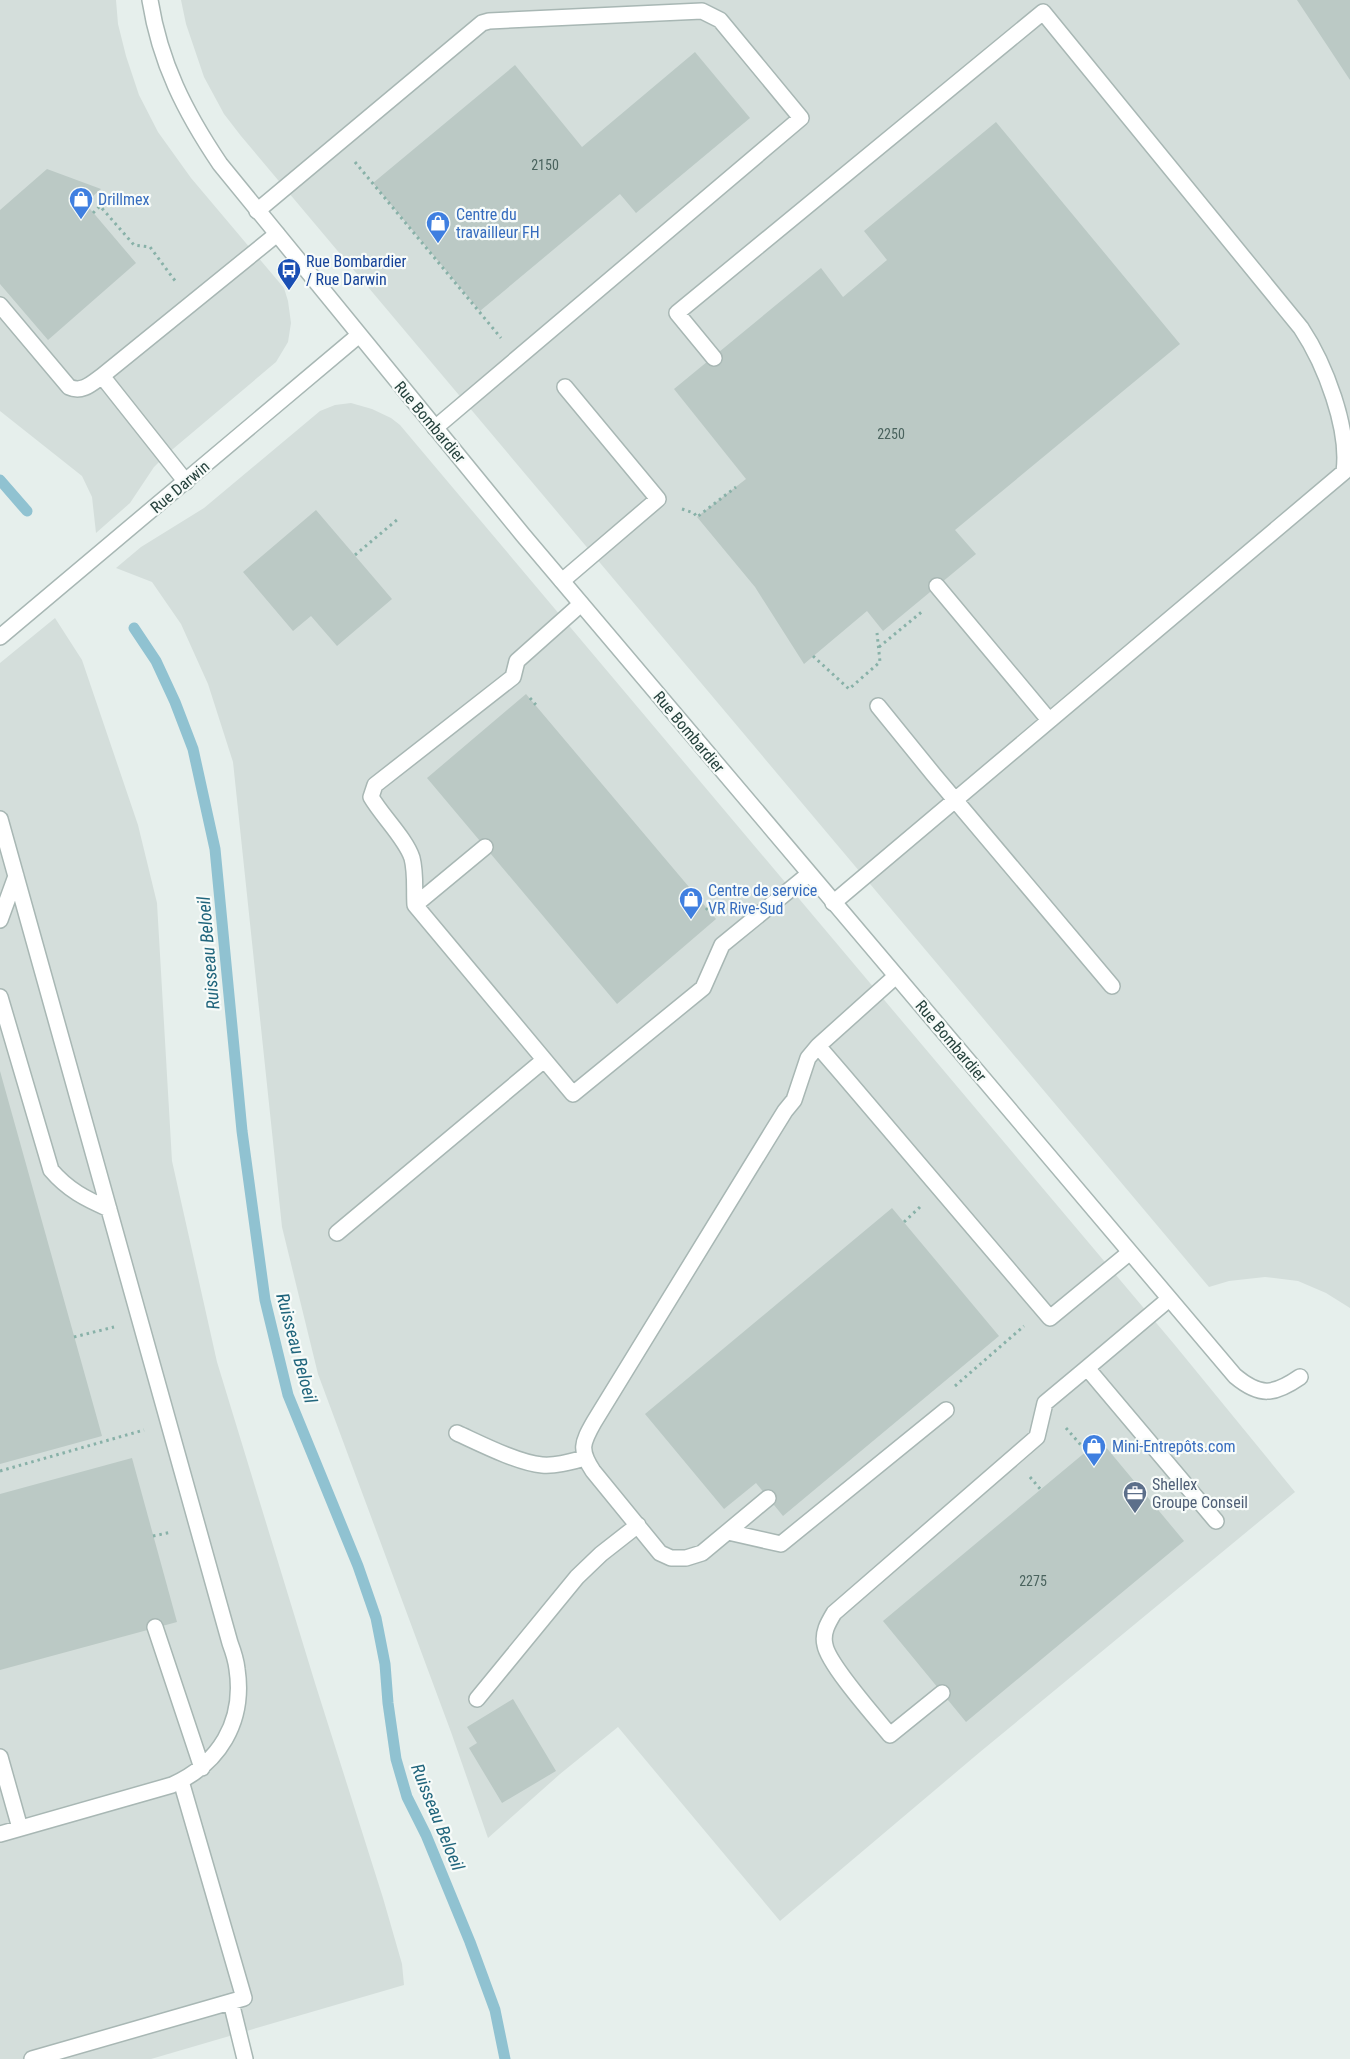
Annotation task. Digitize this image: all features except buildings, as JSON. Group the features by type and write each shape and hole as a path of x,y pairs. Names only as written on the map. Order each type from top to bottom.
{"street":[{"name":"Rue Bombardier","path":"150,0 155,26 169,69 186,111 220,164 359,336 562,581 1235,1376 1252,1389 1265,1392 1277,1391 1300,1377"},
{"path":"258,211 482,23 489,21 702,11 720,20 802,118 435,428"},
{"path":"714,358 677,314 1043,12 1301,328 1332,380 1346,422 1350,446 1349,461 1344,472 833,903"},
{"path":"0,305 69,386 75,390 88,387 277,234"},
{"name":"Rue Darwin","path":"0,637 359,336"},
{"path":"102,376 186,482"},
{"path":"562,581 658,499 565,387"},
{"path":"937,586 1048,720"},
{"path":"582,604 517,661 513,677 375,785 371,797 412,858 414,905 573,1094 703,988 722,945 809,874"},
{"path":"878,706 1112,986"},
{"path":"0,819 237,1669 239,1690 236,1714 227,1739 210,1762 181,1781 172,1786 0,1834"},
{"path":"414,905 484,847"},
{"path":"0,880 16,876"},
{"path":"0,920 16,876"},
{"path":"768,1498 702,1553 686,1558 671,1558 660,1553 585,1458 583,1446 586,1436 785,1111 794,1100 808,1058 818,1046 896,976"},
{"path":"0,997 51,1170 62,1183 76,1194 109,1209"},
{"path":"818,1046 1050,1318 1130,1253"},
{"path":"337,1233 544,1060"},
{"path":"942,1693 890,1735 840,1672 825,1647 824,1636 828,1623 834,1613 1037,1437 1045,1403 1169,1299"},
{"path":"1087,1368 1216,1521"},
{"path":"728,1532 781,1544 946,1410"},
{"path":"457,1433 504,1454 540,1465 557,1465 585,1458"},
{"path":"477,1699 577,1577 601,1554 638,1525"},
{"path":"156,1627 202,1768"},
{"path":"0,1757 20,1828"},
{"path":"32,2059 244,1998 181,1781"},
{"path":"231,2002 244,2059"}],"path":[{"path":"351,158 506,344"},
{"path":"93,212 100,206 134,245 150,247 159,260"},
{"path":"694,514 697,517 736,486"},
{"path":"355,555 398,519"},
{"path":"878,648 910,622"},
{"path":"813,656 849,689 880,662 877,633"},
{"path":"904,1222 917,1209"},
{"path":"74,1337 122,1325"},
{"path":"956,1385 1019,1330"},
{"path":"0,1471 150,1428"},
{"path":"1078,1441 1086,1452"},
{"path":"1031,1479 1041,1490"},
{"path":"1152,1504 1162,1495"},
{"path":"153,1536 180,1530"}],"shaded area":[{"path":"0,0 116,0 118,24 126,56 139,95 158,132 191,178 284,288 288,301 291,323 288,342 276,362 167,454 154,467 130,503 96,533 92,497 82,476 0,411"},
{"path":"181,0 1350,0 1350,1308 1326,1293 1298,1281 1265,1277 1229,1281 1209,1287 241,136 224,114 204,77 186,24"},
{"path":"351,403 372,409 391,418 400,425 1174,1344 1295,1492 980,1752 780,1921 618,1727 560,1774 488,1838 451,1732 318,1374 282,1227 233,762 208,684 181,624 152,582 116,568 141,547 204,508 320,411 335,405"},
{"path":"55,618 82,660 138,825 157,903 172,1161 217,1362 383,1898 402,1964 404,1985 151,2059 0,2059 0,663"}],"waterway":[{"name":"Ruisseau Beloeil","path":"0,480 27,511"},
{"name":"Ruisseau Beloeil","path":"134,628 156,661 175,702 193,749 215,849 242,1131 265,1300 288,1395 358,1566 376,1618 385,1664 388,1703 396,1759 407,1797 426,1835 470,1942 495,2010 505,2059"}],"place":[{"name":"Drillmex","path":"81,220"},
{"name":"Centre du travailleur FH","path":"438,244"},
{"name":"Rue Bombardier / Rue Darwin","path":"289,291"},
{"name":"Centre de service VR Rive-Sud","path":"691,920"},
{"name":"Mini-Entrepôts.com","path":"1094,1467"},
{"name":"Shellex Groupe Conseil","path":"1135,1514"}]}
